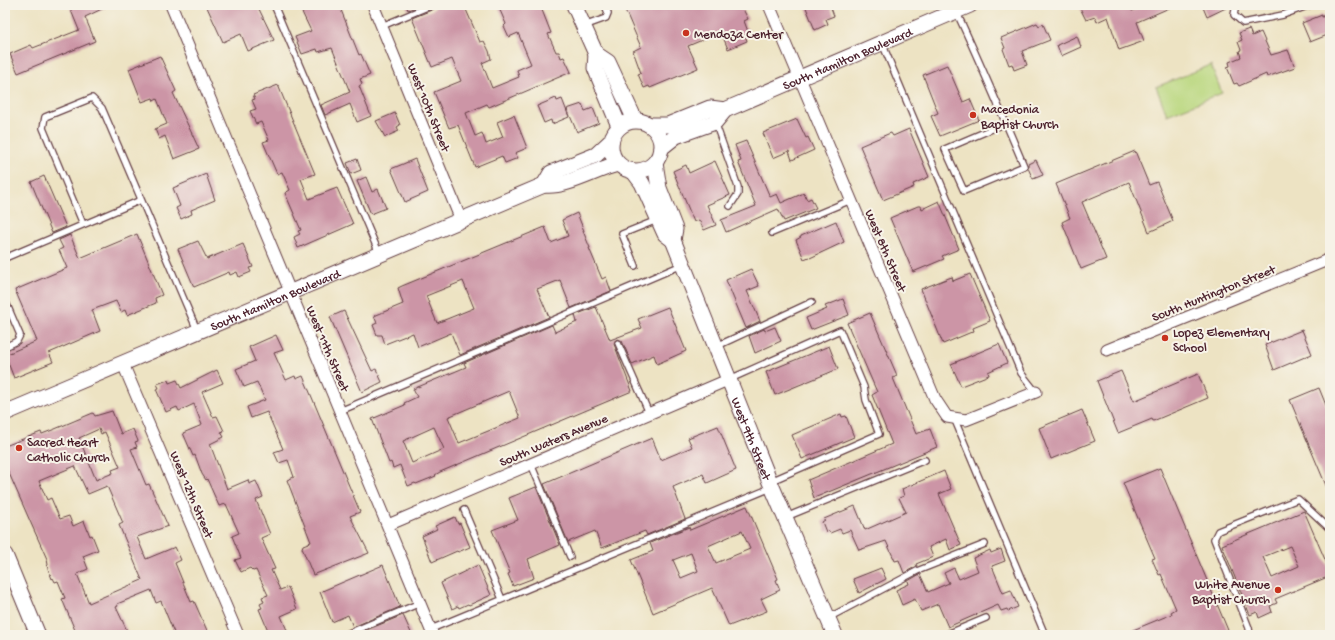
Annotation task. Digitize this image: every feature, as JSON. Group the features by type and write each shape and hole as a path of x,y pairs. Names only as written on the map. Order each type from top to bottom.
{"street":[{"name":"West 11th Street","path":"171,5 432,632"},
{"name":"West 10th Street","path":"373,5 461,220"},
{"path":"574,5 596,54 595,68 619,126"},
{"name":"West 8th Street","path":"768,5 935,398 947,417 954,418"},
{"name":"South Hamilton Boulevard","path":"715,122 725,110 966,7"},
{"path":"596,54 608,62 635,120"},
{"name":"South Hamilton Boulevard","path":"651,125 668,125 710,108 725,110"},
{"path":"635,120 644,121 651,125 657,131 661,139 660,156 655,163 648,168 632,171 618,164 613,157 611,141 619,126 635,120"},
{"path":"661,148 676,136 715,122"},
{"name":"South Hamilton Boulevard","path":"544,185 551,173 596,155 611,141"},
{"name":"West 9th Street","path":"655,163 659,188 675,229 674,240 683,265 835,635"},
{"name":"South Hamilton Boulevard","path":"5,414 198,332 292,294 544,185 555,187 606,167 618,164"},
{"name":"West 9th Street","path":"632,171 642,183 665,234 674,240"},
{"name":"South Huntington Street","path":"1107,350 1330,259"},
{"name":"West 12th Street","path":"122,364 238,635"},
{"name":"South Waters Avenue","path":"388,525 730,379"},
{"path":"954,418 966,420 1036,392"},
{"path":"5,555 38,635"}],"lane":[{"path":"274,5 380,255"},
{"path":"382,26 432,5"},
{"path":"584,26 606,18 608,13 605,5"},
{"path":"1236,5 1234,16 1243,23 1283,15 1310,5"},
{"path":"966,7 1006,123 1024,166 964,191 945,149 1006,123"},
{"path":"882,43 1021,373 1036,392"},
{"path":"83,224 42,128 45,117 92,98 102,108 198,332"},
{"path":"715,122 738,190 736,199 730,206"},
{"path":"5,258 141,200"},
{"path":"772,233 850,200"},
{"path":"635,266 622,234 659,219"},
{"path":"340,411 683,265"},
{"path":"5,300 20,335 17,341 5,347"},
{"path":"717,346 812,302"},
{"path":"432,632 502,599 772,484 879,434 866,400 864,387 840,330 730,379"},
{"path":"618,343 649,413"},
{"path":"954,418 1045,635"},
{"path":"786,517 924,460"},
{"path":"531,463 570,556"},
{"path":"1250,635 1249,628 1214,539 1218,530 1298,499 1330,529"},
{"path":"464,510 502,599"},
{"path":"828,619 917,571 985,544"},
{"path":"349,633 420,603"},
{"path":"945,635 986,618"}],"green space":[{"path":"1211,65 1222,93 1167,115 1156,87"}],"building":[{"path":"78,5 110,5 85,17 95,41 18,73 10,54 31,45 33,48 79,30 70,8"},
{"path":"206,5 257,5 274,40 248,51 241,34 223,42"},
{"path":"301,5 339,5 359,55 361,54 370,75 360,79 362,84 359,86 371,116 357,122 350,104 325,115 321,105 350,92 332,48 318,52 317,49 302,54 295,37 311,31 301,10 303,9"},
{"path":"406,5 421,5 408,10"},
{"path":"436,5 464,5 480,42 484,41 489,51 491,59 482,63 492,88 519,77 517,70 531,64 518,33 509,37 504,26 506,24 499,8 507,5 540,5 551,33 548,34 556,52 559,52 561,58 564,57 571,72 489,107 487,104 466,113 475,136 482,133 486,144 503,137 497,122 514,115 527,148 515,153 518,158 505,163 502,156 475,167 458,125 449,128 434,92 461,81 452,59 432,67 412,18 434,9"},
{"path":"623,5 741,5 748,19 744,21 749,34 745,35 747,41 728,49 721,32 688,46 698,68 650,88 649,86 644,88 638,74 641,73 633,51 641,47"},
{"path":"805,5 830,5 834,16 826,19 828,24 815,30"},
{"path":"1088,5 1129,5 1132,11 1145,5 1176,5 1137,22 1144,41 1119,50 1108,17 1097,22 1095,17 1086,20 1080,8"},
{"path":"1202,5 1232,5 1207,17"},
{"path":"1330,14 1330,34 1310,42 1302,23 1322,15 1322,17"},
{"path":"1037,23 1039,26 1043,24 1050,40 1022,51 1027,65 1014,70 1012,64 1009,65 1003,49 1005,48 1001,38"},
{"path":"1249,29 1252,36 1261,32 1271,55 1288,50 1295,67 1267,77 1266,74 1239,86 1237,83 1234,84 1227,67 1230,66 1229,62 1241,57 1239,51 1241,50 1238,42 1242,40 1239,33"},
{"path":"1077,36 1081,47 1061,56 1057,45"},
{"path":"160,56 176,91 173,93 199,149 174,159 165,136 159,139 155,129 167,124 157,99 154,101 153,98 142,102 129,69"},
{"path":"947,65 963,102 970,99 979,120 940,136 931,116 938,113 923,75"},
{"path":"278,85 315,174 301,179 309,199 337,188 353,224 298,248 294,237 300,234 298,231 301,230 285,193 290,190 282,172 277,174 263,142 269,140 261,122 256,124 250,111 256,109 252,100 255,99 253,95"},
{"path":"556,98 557,101 562,99 569,117 552,124 551,120 544,123 537,106"},
{"path":"582,104 585,111 593,108 599,123 577,132 567,109"},
{"path":"395,113 400,125 397,127 399,131 385,137 376,121"},
{"path":"797,119 806,138 808,137 814,150 792,160 789,151 773,158 763,133"},
{"path":"909,129 929,177 913,184 914,187 883,200 860,146 888,134 891,133 893,136"},
{"path":"746,141 770,197 777,194 781,203 804,193 807,200 811,198 816,208 784,221 778,209 726,232 721,220 756,206 738,162 741,161 735,145"},
{"path":"1135,151 1149,185 1157,182 1173,221 1149,232 1129,182 1082,202 1106,259 1081,269 1062,222 1070,218 1056,184"},
{"path":"357,159 361,170 351,174 347,163"},
{"path":"415,159 428,192 405,202 391,169"},
{"path":"1036,160 1043,175 1033,179 1028,168 1028,164"},
{"path":"715,161 730,195 707,205 716,225 704,230 699,220 694,222 673,171 686,165 689,173"},
{"path":"206,174 215,200 191,210 192,214 181,219 176,208 180,206 173,188"},
{"path":"44,176 66,227 52,233 31,182"},
{"path":"366,177 372,192 378,189 386,208 371,214 357,181"},
{"path":"939,201 959,249 942,256 944,259 913,272 890,218 918,206 921,206 922,209"},
{"path":"577,213 602,279 606,277 611,291 571,308 560,280 537,289 549,317 460,355 451,333 418,347 413,333 385,344 382,335 377,335 373,325 377,323 374,316 403,304 398,288 545,227 551,243 568,236 562,220","holes":["463,281 474,308 437,323 426,296"]},
{"path":"836,221 844,242 810,258 804,259 796,240 801,236"},
{"path":"137,234 162,295 155,298 156,303 127,315 125,310 121,312 116,301 92,310 100,331 49,353 53,362 14,378 5,355 37,341 15,290 67,268 59,250 63,248 59,240 70,235 80,258"},
{"path":"198,241 207,259 243,244 253,267 249,268 251,272 239,277 237,272 230,275 229,272 194,287 178,249"},
{"path":"751,269 759,286 747,291 760,321 746,328 726,280"},
{"path":"970,274 990,321 973,328 974,331 943,344 921,289 952,277 953,281"},
{"path":"843,299 849,315 811,330 806,318 827,309 825,306"},
{"path":"596,307 610,340 642,328 638,319 668,307 686,351 657,364 654,355 632,364 622,341 617,339 614,344 632,391 440,472 435,475 436,476 408,486 400,465 393,468 391,462 389,463 372,419 405,405 404,403 417,397 413,389 466,367 464,363 552,325 555,332 577,322 575,315","holes":["509,391 520,418 459,443 448,417","434,427 444,449 412,463 403,441"]},
{"path":"344,311 372,371 376,369 382,382 362,392 330,317"},
{"path":"870,313 896,373 897,376 893,378 916,434 930,429 937,447 814,498 808,480 892,444 872,395 877,392 847,323"},
{"path":"775,327 781,341 755,353 749,336 764,329 765,331"},
{"path":"1302,330 1312,354 1274,370 1265,345"},
{"path":"276,335 283,350 274,353 286,380 295,376 296,379 303,376 360,512 350,516 369,553 313,575 302,548 303,545 311,542 287,480 294,477 288,460 279,463 274,452 283,449 267,412 251,418 247,407 265,400 257,382 244,387 236,369 255,361 249,347"},
{"path":"999,344 1007,363 988,372 989,375 961,386 951,364"},
{"path":"829,346 838,369 775,395 766,372"},
{"path":"217,370 223,383 202,392 213,417 217,416 224,431 221,432 224,437 210,444 227,489 248,480 249,484 256,481 263,497 256,500 270,534 261,538 275,569 271,570 280,590 288,587 297,609 281,616 289,635 270,635 259,609 262,608 260,604 264,602 262,597 268,595 256,570 253,571 250,568 241,572 235,560 241,558 232,536 239,533 226,504 219,506 207,479 206,480 202,474 195,455 193,456 183,433 202,425 194,404 179,411 177,407 166,412 156,389 159,388 157,384 168,380 169,383 177,380 181,388"},
{"path":"1121,371 1134,401 1198,374 1208,398 1153,421 1152,419 1118,433 1097,381"},
{"path":"1319,388 1330,415 1330,495 1290,400"},
{"path":"1082,410 1095,441 1051,459 1039,428"},
{"path":"112,411 121,434 133,429 138,441 135,442 137,447 131,449 146,485 149,484 168,526 137,537 146,559 175,547 181,560 175,563 191,602 194,601 209,635 175,635 161,601 156,603 151,590 117,604 118,606 116,607 129,635 77,635 62,599 65,598 58,581 55,582 53,578 52,579 47,566 47,559 8,471 5,472 5,446 41,432 42,434 93,413 95,416","holes":["99,429 101,434 105,432 120,467 112,470 113,473 96,480 79,438","75,466 88,494 107,486 123,523 119,525 142,580 89,603 77,574 88,569 83,556 98,550 92,535 90,536 84,521 73,526 69,516 60,519 51,498 47,500 39,481"]},
{"path":"841,414 842,417 846,416 854,437 802,459 792,435"},
{"path":"718,426 736,470 707,483 703,474 673,487 685,519 647,535 645,531 602,548 595,531 568,542 544,484 652,438 661,460 692,447 688,438"},
{"path":"1160,468 1230,635 1121,635 1172,614 1171,612 1176,609 1161,574 1159,575 1152,559 1155,558 1123,483"},
{"path":"944,471 951,489 939,494 961,545 950,550 946,539 929,547 933,557 916,564 917,566 904,573 899,560 895,561 886,541 859,550 850,530 842,533 840,529 830,533 829,531 826,532 822,522 825,520 824,519 855,506 865,530 906,512 899,498 904,496 902,489"},
{"path":"536,487 560,545 528,559 534,578 513,586 508,574 510,573 492,530 518,520 509,498"},
{"path":"747,506 778,579 776,580 780,590 761,599 767,611 729,626 712,588 653,613 631,560 653,551 650,543 689,527 690,530","holes":["742,531 750,549 716,563 708,546","691,553 698,571 681,578 673,560"]},
{"path":"1304,511 1330,571 1330,576 1275,599 1277,603 1270,606 1272,612 1259,618 1257,612 1250,615 1222,545","holes":["1290,546 1299,566 1272,578 1263,557"]},
{"path":"455,517 458,524 460,523 470,547 432,562 422,536 437,529 435,526"},
{"path":"1001,549 1005,561 992,566 1003,593 1011,590 1018,607 1008,611 1007,609 1001,611 998,605 948,627 938,604 921,611 915,599 902,605 896,590 909,584 908,581 920,574 928,592 949,583 944,573 954,568 959,579 978,571 973,558 990,550 991,553"},
{"path":"383,565 400,607 353,627 348,615 332,622 320,592"},
{"path":"478,565 491,595 469,605 468,604 459,608 458,606 452,609 441,583"},
{"path":"881,568 886,579 859,593 853,579"},
{"path":"403,615 412,635 357,634"}],"place":[{"name":"Mendoza Center","path":"686,33"},
{"name":"Macedonia Baptist Church","path":"973,115"},
{"name":"Lopez Elementary School","path":"1165,338"},
{"name":"Sacred Heart Catholic Church","path":"19,448"},
{"name":"White Avenue Baptist Church","path":"1278,590"}]}
